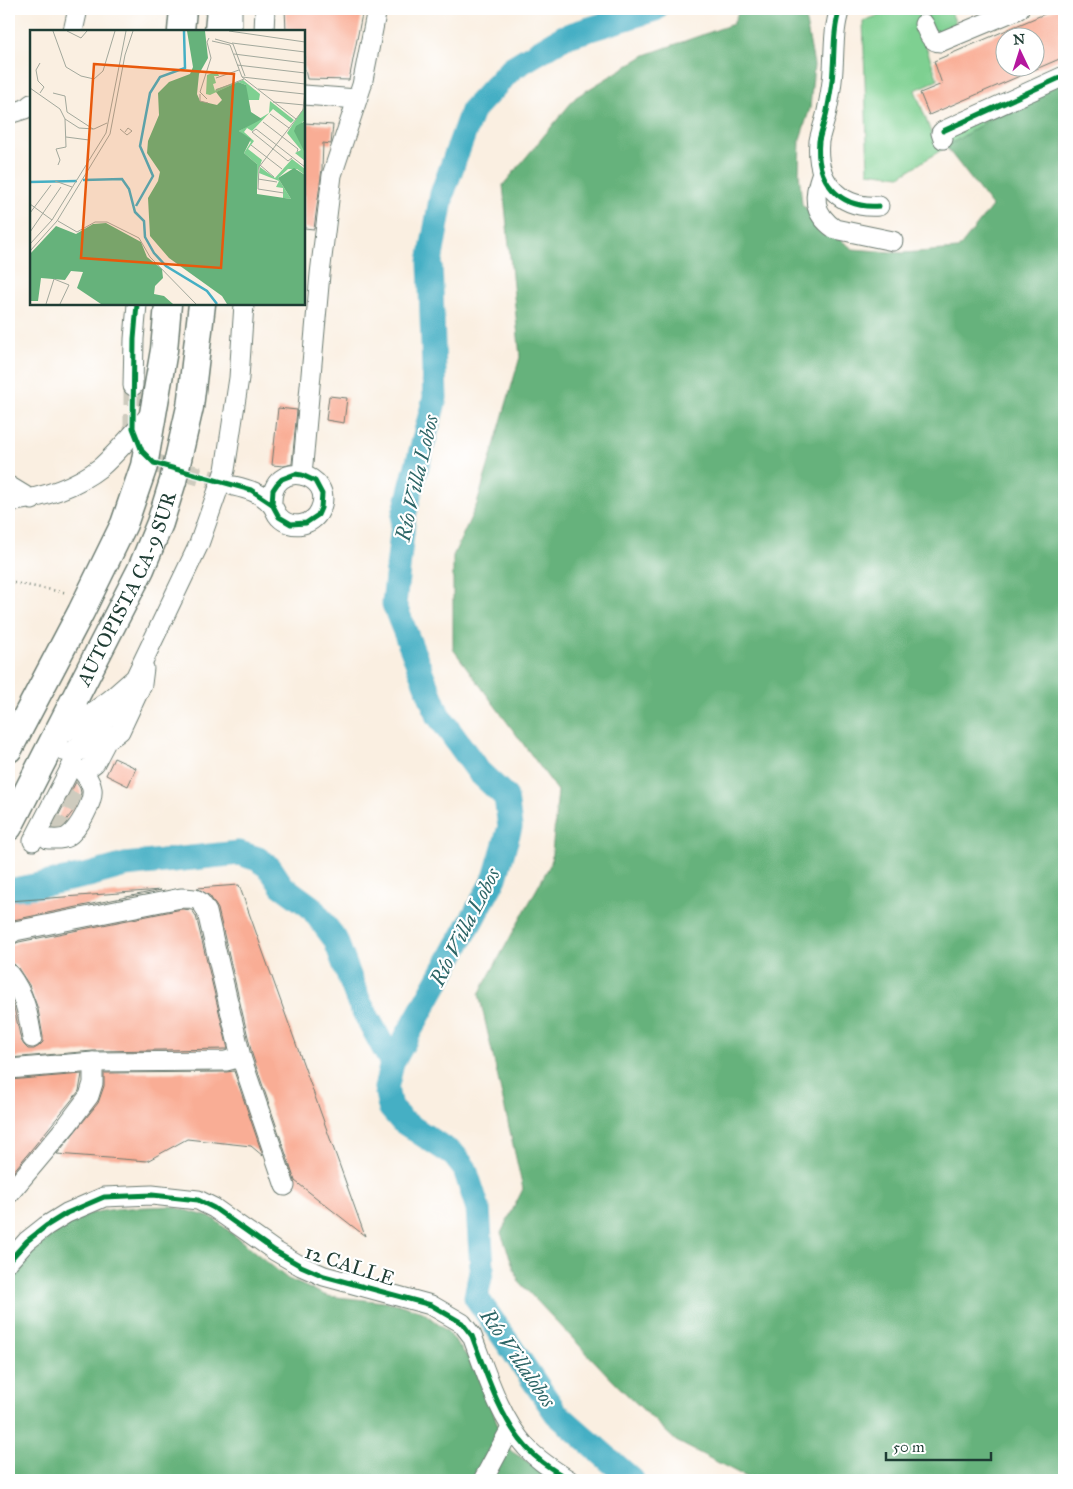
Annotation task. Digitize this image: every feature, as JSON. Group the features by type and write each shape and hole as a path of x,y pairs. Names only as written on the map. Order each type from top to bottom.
{"highway":[{"path":"218,30 220,9"},
{"name":"AUTOPISTA CA-9 SUR","path":"9,749 89,597 124,524 144,466 164,350 168,305"},
{"name":"AUTOPISTA CA-9 SUR","path":"9,827 65,753 160,523 173,480 190,407 202,305"}],"street":[{"path":"73,30 78,9"},
{"path":"232,9 232,30"},
{"path":"264,30 265,9"},
{"path":"302,474 320,274 332,174 362,85 377,9"},
{"path":"840,9 835,34 832,83 820,140 819,155 822,172 831,189 841,198 856,204 879,206"},
{"path":"924,24 931,38 934,41 940,42 1019,9"},
{"path":"943,135 1064,76"},
{"path":"305,95 358,99"},
{"path":"9,114 25,109 30,105"},
{"path":"822,172 816,189 815,200 817,210 827,224 835,229 893,241"},
{"path":"134,386 134,339 137,305"},
{"path":"44,838 65,753 111,699 135,678 199,544 225,470 239,378 244,305"},
{"path":"9,502 32,500 57,492 79,481 101,466 155,409"},
{"path":"234,486 251,490 272,504 279,517 291,524 306,523 312,520 321,508 322,494 315,481 302,474 288,476 277,484 272,497 272,504"},
{"path":"9,486 32,500"},
{"path":"65,753 107,740 120,731 142,684 145,656"},
{"path":"65,753 142,684"},
{"path":"9,832 61,839 68,837 79,825 92,798 92,790 90,781 65,753"},
{"path":"9,934 15,931 181,898 195,898 202,902 207,912 241,1057 285,1186"},
{"path":"9,974 26,1004 32,1038"},
{"path":"9,1069 93,1062 226,1061 241,1057"},
{"path":"9,1194 89,1096 93,1083 93,1062"},
{"name":"12 CALLE","path":"9,1261 27,1240 46,1226 87,1203 104,1197 152,1195 198,1200 214,1208 275,1252 300,1266 324,1276 431,1305 462,1323 472,1336 511,1428 527,1448 547,1466 569,1480"},
{"path":"483,1480 511,1428"}],"path":[{"path":"9,582 89,597"}],"green space":[{"path":"740,9 812,9 806,22 814,65 810,108 800,139 799,173 802,204 824,228 853,249 904,253 958,249 992,206 946,147 1011,106 1064,82 1064,1480 752,1480 676,1441 617,1385 519,1282 501,1233 523,1189 479,994 551,863 558,791 453,649 453,556 477,504 520,357 503,185 576,97 645,55 733,24"},
{"path":"896,9 950,9 956,24 936,33 918,25 938,80 915,90 936,146 947,141 942,128 1011,106 900,176 868,172 863,21"},
{"path":"171,1206 213,1218 288,1279 327,1296 394,1303 423,1312 448,1332 481,1374 505,1447 556,1480 9,1480 9,1276 63,1226 83,1216 107,1210"}],"building":[{"path":"285,9 363,9 349,80 307,79 305,70 305,30 286,30"},
{"path":"1056,9 1064,9 1064,57 1046,65 1046,28 1011,28"},
{"path":"996,35 996,78 1015,78 929,115 920,93 942,84 934,61"},
{"path":"305,123 333,125 331,144 323,143 322,169 314,229 305,228"},
{"path":"329,396 347,398 344,423 326,420"},
{"path":"278,408 297,410 292,464 284,466 272,465"},
{"path":"114,758 136,768 128,786 106,775"},
{"path":"76,782 81,793 74,810 61,827 52,828"},
{"path":"239,885 365,1236 295,1181 252,1054 218,909 210,896 197,888"},
{"path":"161,890 13,920 9,922 9,901"},
{"path":"182,909 192,910 196,916 228,1049 93,1051 9,1058 9,994 24,1045 28,1049 34,1049 43,1042 43,1037 38,1009 29,985 18,968 14,964 9,963 9,946 19,942"},
{"path":"234,1071 263,1156 251,1146 187,1139 147,1161 57,1154 98,1103 104,1086 104,1073"},
{"path":"82,1074 79,1091 9,1177 9,1080"}],"waterway":[{"name":"Río Villa Lobos","path":"632,1480 556,1413 476,1297 482,1267 478,1209 465,1169 454,1155 402,1121 390,1107 386,1088 392,1063 495,878 510,827 506,797 479,772 438,715 394,604 404,515 435,398 430,262 442,194 472,111 512,68 564,37 655,9"},
{"path":"9,891 89,875 125,865 239,853 258,859 270,868 282,886 311,907 335,939 359,1002 392,1063"}],"tunnel":[{"path":"133,386 133,428 142,451 154,463 234,486"},
{"path":"52,833 80,779"}],"cycle path":[{"path":"840,9 835,36 831,92 819,141 821,168 825,179 841,197 852,203 864,206 879,206"},
{"path":"943,131 1064,76"},
{"path":"137,305 134,339 133,428 142,451 154,463 251,490 272,504"},
{"path":"295,474 315,481 322,494 321,508 318,515 306,523 291,524 279,517 272,504 273,490 277,484 282,479 295,474"},
{"path":"9,1261 27,1241 46,1226 67,1213 104,1197 152,1195 198,1200 214,1208 275,1251 301,1266 324,1276 431,1305 462,1323 472,1336 494,1395 517,1435 536,1457 569,1480"}],"water label":[{"name":"Río Villalobos","path":"518,1358"}]}
